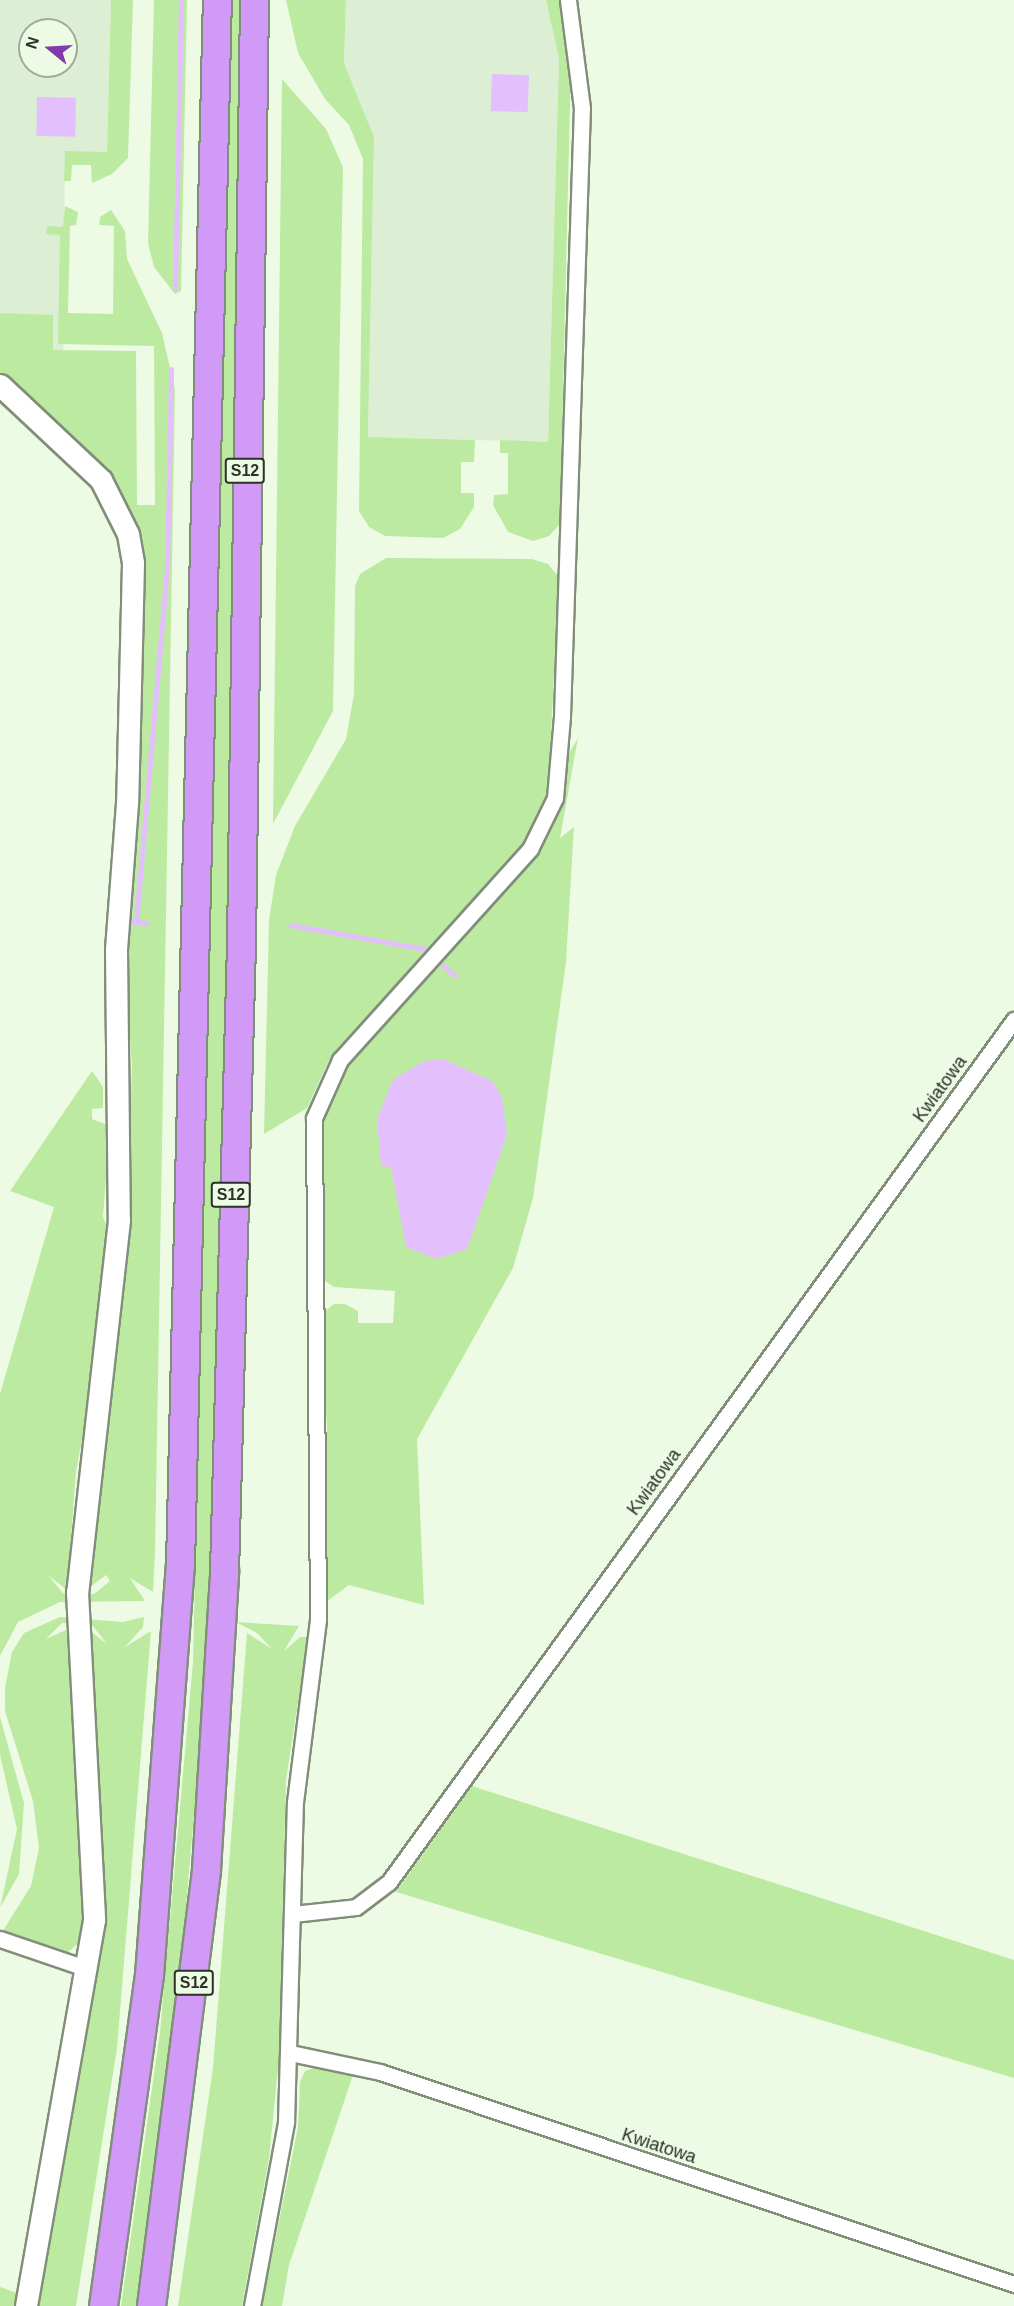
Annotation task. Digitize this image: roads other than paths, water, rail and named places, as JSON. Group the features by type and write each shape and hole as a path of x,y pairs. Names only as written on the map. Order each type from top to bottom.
{"highway":[{"name":"S12","path":"103,2306 149,1975 175,1659 180,1565 217,0"},
{"name":"S12","path":"151,2306 200,1928 224,1572 241,943 254,0"}],"street":[{"path":"252,2306 286,2122 290,2052 295,1802 316,1644 318,1597 312,1157 319,1100 368,1025 530,849 550,813 559,774 582,108 568,0"},
{"path":"0,385 101,480 129,534 133,563 127,803 116,950 118,1220 77,1593 76,1628 94,1897 88,1969 26,2306"},
{"name":"Kwiatowa","path":"293,1914 356,1907 389,1882 1014,1020"},
{"path":"0,1939 88,1969"},
{"name":"Kwiatowa","path":"290,2052 381,2072 1014,2284"}],"waterway":[{"path":"175,289 181,0"},
{"path":"136,922 167,568 171,369"},
{"path":"128,921 147,923"},
{"path":"291,925 425,949 454,975"}]}
